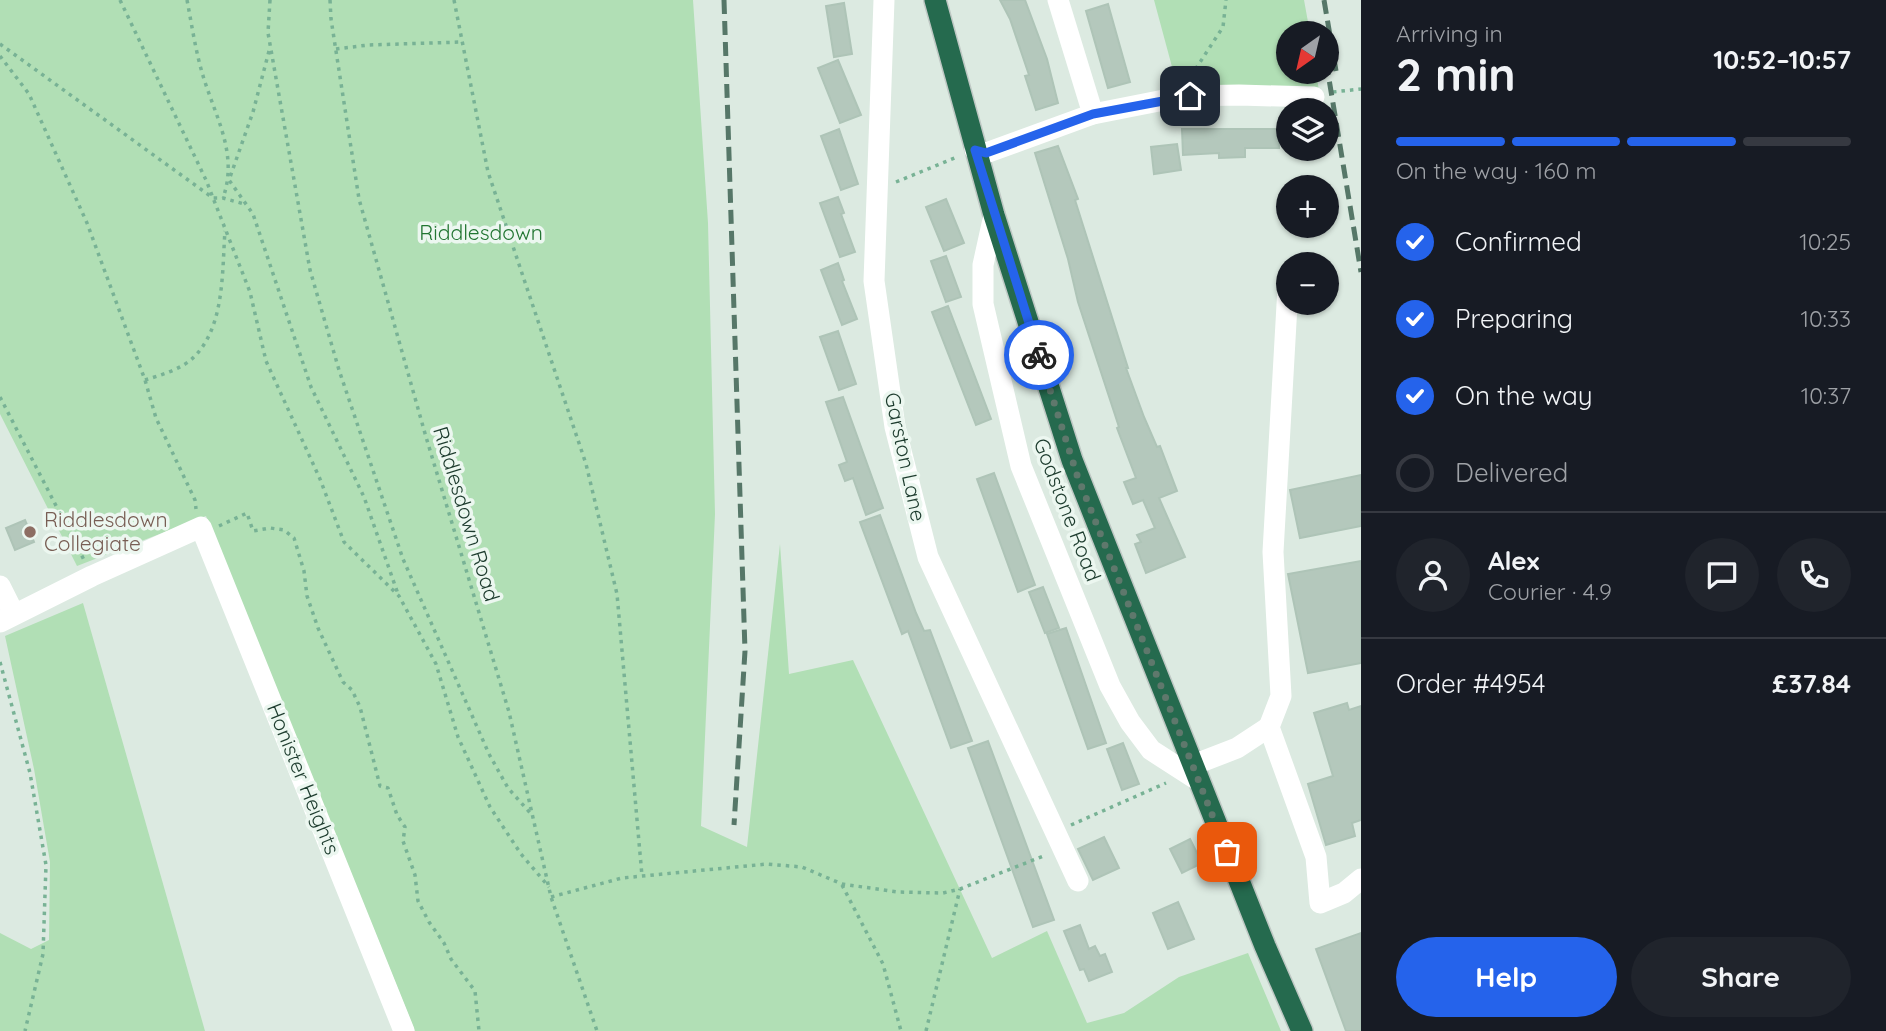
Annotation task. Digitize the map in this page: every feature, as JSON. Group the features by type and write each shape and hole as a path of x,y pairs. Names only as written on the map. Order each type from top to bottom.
{"highway":[{"name":"Godstone Road","path":"935,0 994,215 1072,460 1265,946 1302,1031"}],"street":[{"name":"Garston Lane","path":"884,0 874,281 895,426 928,557 1078,881"},
{"path":"1058,0 1093,114"},
{"path":"975,150 986,153 1093,114 1190,96 1314,97"},
{"name":"Godstone Road","path":"994,215 983,265 983,304 1021,466 1110,686 1130,722 1151,750 1196,773"},
{"path":"1196,773 1269,727 1281,696 1273,552 1286,315"},
{"path":"0,586 7,618 92,576 202,530"},
{"name":"Honister Heights","path":"202,530 404,1031"},
{"path":"1269,727 1316,857 1320,903 1344,893 1361,878"}],"path":[{"path":"120,0 213,198 250,292 266,361 320,479 344,542 399,596"},
{"path":"187,0 203,76 228,149 229,180 253,214 311,387 365,498 399,596 436,664 458,737 490,807 521,854 550,888"},
{"path":"270,0 270,48 310,270 339,370 403,559 489,754 508,788 533,817"},
{"name":"Riddlesdown Road","path":"330,0 359,199 426,437 509,712 551,897 597,1031"},
{"path":"454,0 488,172 586,464 617,594 642,876"},
{"path":"1190,96 1192,73 1223,26 1226,0"},
{"path":"336,49 368,45 462,42"},
{"path":"0,44 213,198 246,204"},
{"path":"223,198 253,112 270,48"},
{"path":"0,56 29,94 82,211 145,380 156,418 195,500 196,518 202,530 247,513 253,531 270,528 284,530 295,538 304,571 307,596 317,628 343,682 352,690 365,722 365,736 380,786 388,788 397,815 405,827 402,841 415,875 418,901 451,959 475,991 479,1031"},
{"path":"1314,97 1315,92 1361,89"},
{"path":"878,190 975,150"},
{"path":"145,380 164,374 193,358 204,343 220,294 225,229"},
{"path":"0,397 92,576"},
{"path":"0,662 30,774 46,865 43,954 25,1031"},
{"path":"551,897 622,878 767,864 802,867 842,884 898,892 943,893 960,889 1059,840 1144,792"},
{"path":"842,884 883,964 901,1031"},
{"path":"926,1031 960,889"}],"green space":[{"name":"Riddlesdown","path":"0,0 693,0 708,223 715,514 701,826 747,847 780,544 789,674 853,660 992,958 1047,931 1087,1023 1124,1013 1179,977 1248,953 1281,1031 415,1031 206,516 77,566 0,414"},
{"path":"1154,0 1304,0 1308,21 1276,21 1276,84 1318,84 1319,91 1190,85 1178,89"},
{"path":"83,603 205,1031 0,1031 0,933 31,949 49,940 50,862 34,769 5,636"}],"building":[{"path":"1000,0 1025,0 1047,59 1058,103 1036,110 1025,76 1029,75 1010,19"},
{"path":"844,3 852,54 834,57 826,6"},
{"path":"1108,4 1130,82 1108,88 1086,11"},
{"path":"838,60 861,115 840,123 818,68"},
{"path":"839,129 858,184 841,190 821,136"},
{"path":"1182,129 1276,129 1276,148 1245,148 1245,157 1219,158 1219,153 1183,155"},
{"path":"1177,144 1181,170 1154,174 1151,147"},
{"path":"1058,146 1078,199 1075,200 1126,368 1144,417 1157,447 1160,446 1177,491 1159,498 1185,557 1146,573 1135,544 1141,542 1137,535 1155,528 1143,500 1133,504 1124,482 1136,478 1117,428 1119,427 1078,302 1068,259 1035,153"},
{"path":"838,197 844,213 841,214 855,252 840,257 820,203"},
{"path":"946,199 964,243 944,251 926,207"},
{"path":"946,256 961,297 946,302 931,261"},
{"path":"838,263 857,319 842,325 821,270"},
{"path":"948,306 991,419 976,425 932,312"},
{"path":"838,331 856,384 839,390 820,337"},
{"path":"843,397 883,508 866,515 853,478 845,481 839,465 847,462 826,402"},
{"path":"994,473 1035,585 1018,592 977,479"},
{"path":"1361,475 1361,526 1300,538 1290,490"},
{"path":"880,515 916,613 924,631 930,630 972,741 951,748 908,631 902,634 860,522"},
{"path":"25,520 34,542 15,550 6,528"},
{"path":"1361,561 1361,663 1308,673 1288,574"},
{"path":"1043,587 1059,628 1045,633 1029,592"},
{"path":"1066,628 1106,743 1088,749 1047,634"},
{"path":"1347,703 1349,710 1361,706 1361,820 1352,823 1355,836 1326,845 1308,784 1333,776 1314,713"},
{"path":"988,741 1054,920 1033,927 968,748"},
{"path":"1123,743 1139,784 1122,790 1107,749"},
{"path":"1104,837 1119,868 1093,880 1078,849"},
{"path":"1190,839 1202,863 1182,873 1170,849"},
{"path":"1178,902 1194,939 1168,949 1153,913"},
{"path":"1080,925 1089,949 1095,946 1100,956 1105,954 1112,972 1089,981 1084,969 1080,970 1064,931"},
{"path":"1361,933 1361,1031 1346,1031 1316,949"}],"railway":[{"path":"724,0 745,651 734,825"},
{"path":"1324,0 1328,21"},
{"path":"1330,84 1361,272"}],"way so far":[{"path":"1039,355 1077,475 1227,852"}],"place":[{"name":"Riddlesdown Collegiate","path":"30,532"}],"route":[{"path":"1039,355 975,150 986,153 1093,114 1190,96"}]}
